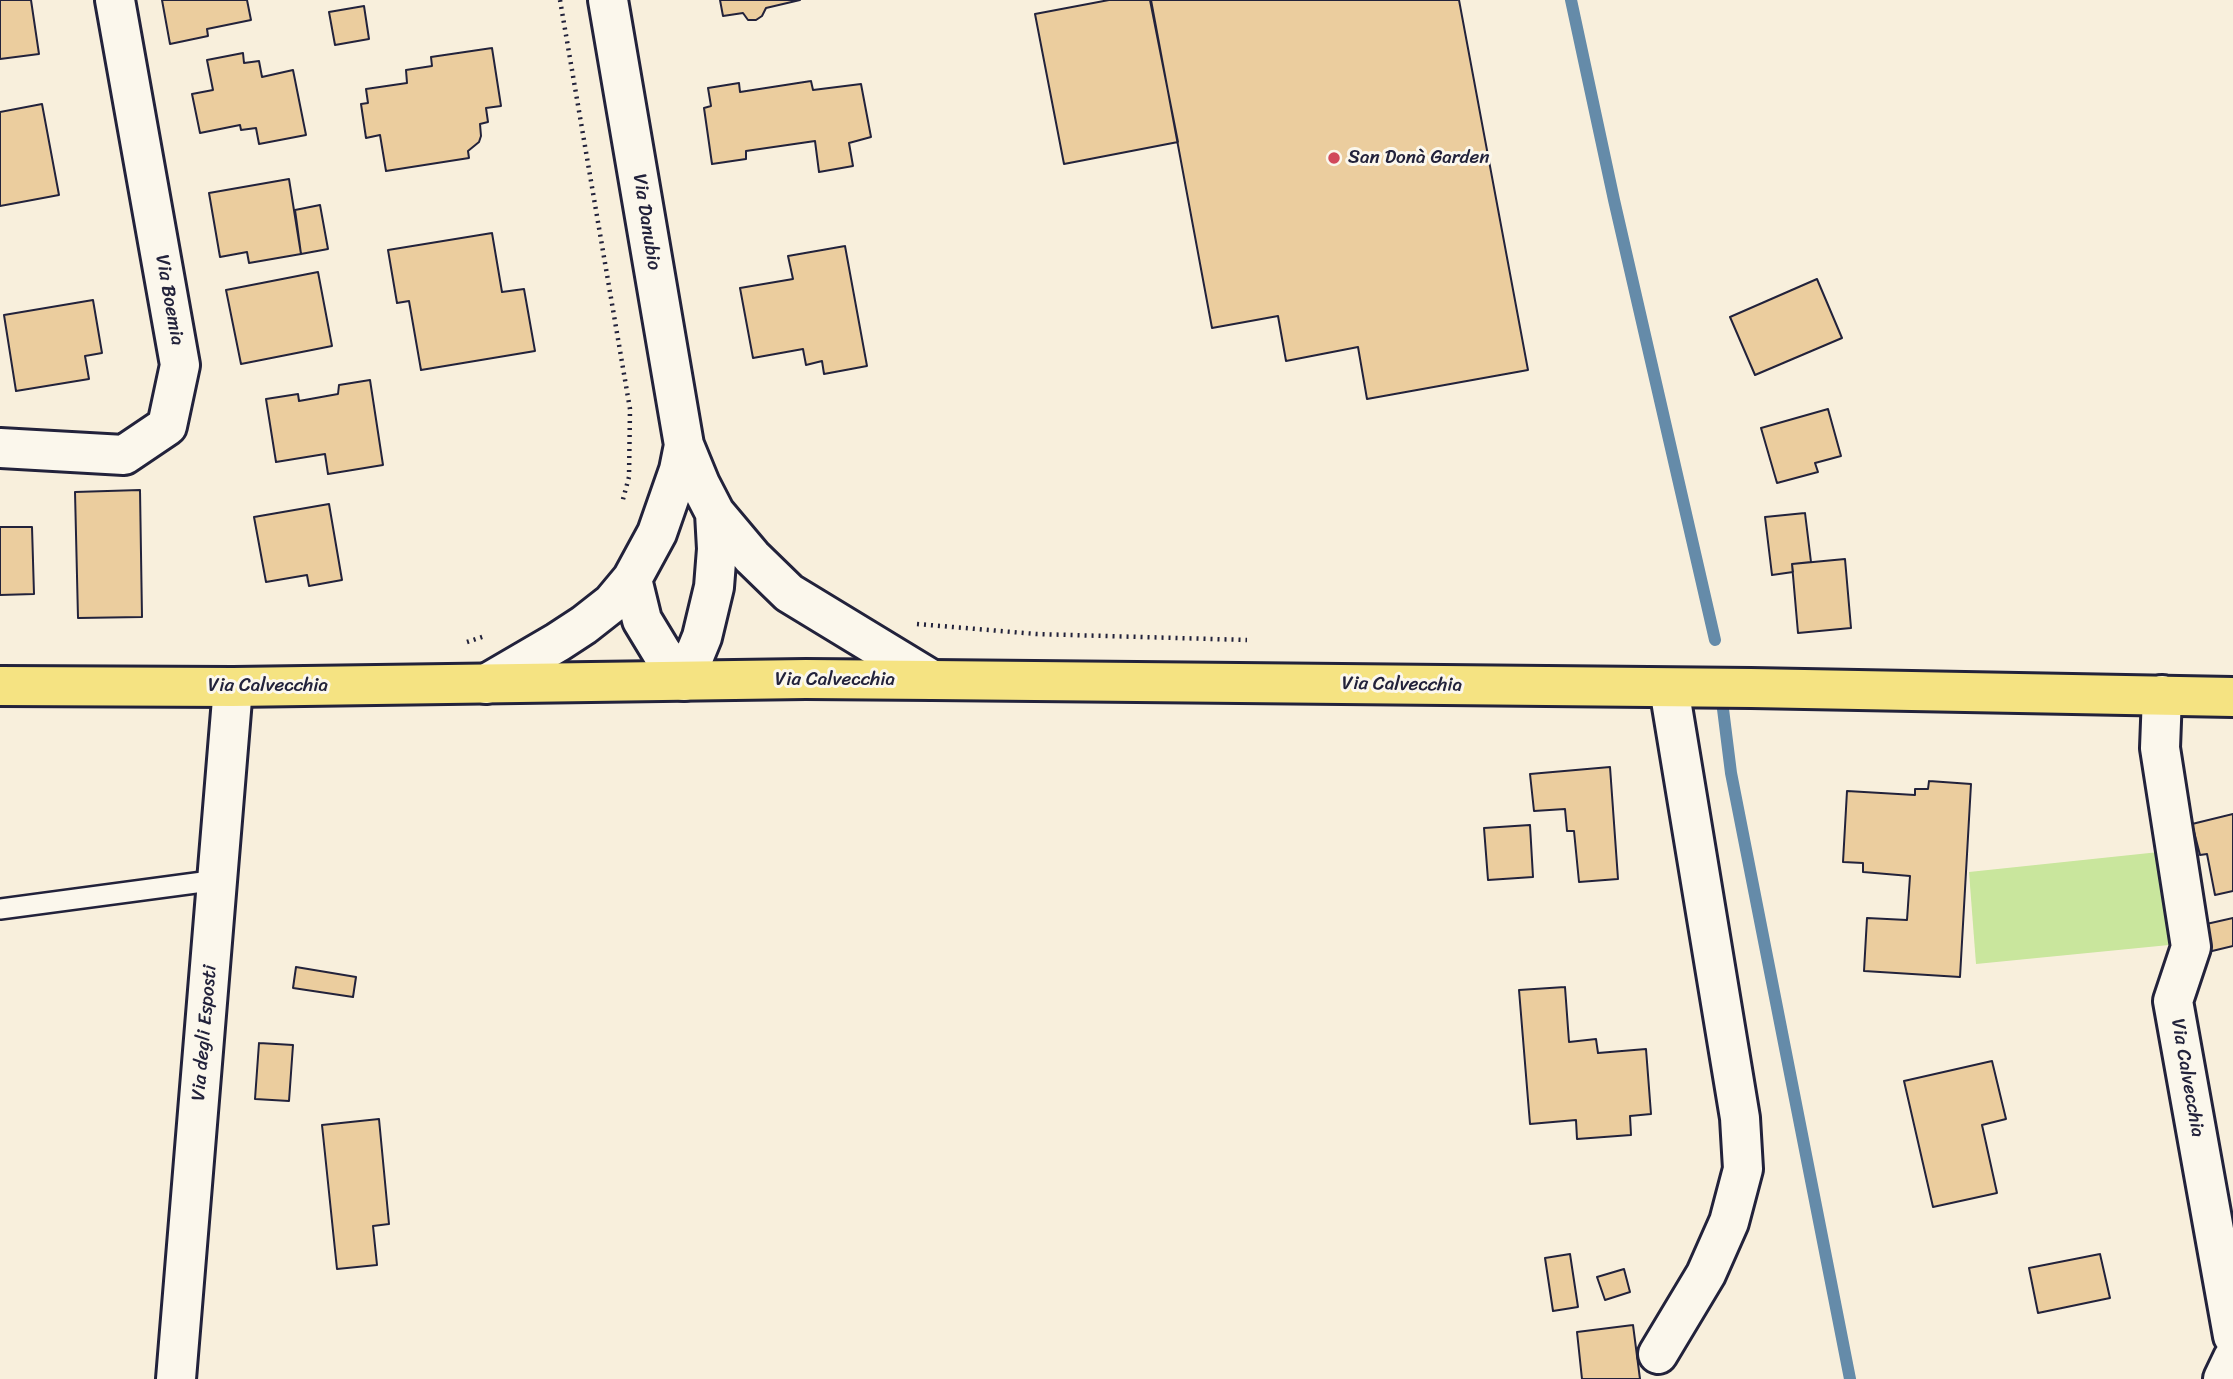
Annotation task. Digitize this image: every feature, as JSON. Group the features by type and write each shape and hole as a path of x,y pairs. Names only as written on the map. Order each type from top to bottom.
{"main road":[{"name":"Via Calvecchia","path":"0,686 233,687 932,680 1751,688 2233,697"}],"street":[{"name":"Via Boemia","path":"0,448 124,455 167,426 180,365 115,0"},
{"name":"Via Danubio","path":"608,0 681,457 715,513 752,557 789,593 932,680"},
{"name":"Via Danubio","path":"486,684 558,642 612,603 632,579 657,533 681,457"},
{"name":"Via Danubio","path":"684,681 702,637 714,587 717,549 715,513"},
{"path":"632,579 642,620 662,653 684,681"},
{"name":"Via degli Esposti","path":"176,1379 233,687"},
{"path":"1658,1354 1706,1275 1729,1222 1743,1169 1740,1118 1678,688"},
{"name":"Via Calvecchia","path":"2162,695 2160,748 2191,947 2173,1001 2233,1336"},
{"path":"2223,1379 2233,1358"}],"lane":[{"path":"0,909 218,880"}],"path":[{"path":"560,0 630,409 629,477 621,509"},
{"path":"629,477 681,457"},
{"path":"912,623 1036,635 1255,641"},
{"path":"461,644 495,632"}],"green space":[{"path":"2159,852 2169,945 1976,964 1969,872"}],"building":[{"path":"0,0 31,0 39,54 0,59"},
{"path":"162,0 247,0 251,20 207,29 208,36 170,44"},
{"path":"720,0 800,0 766,8 756,20 748,20 743,13 723,16"},
{"path":"1109,0 1150,0 1178,142 1064,164 1035,14"},
{"name":"San Donà Garden","path":"1151,0 1459,0 1528,370 1367,399 1358,347 1286,361 1278,316 1212,328"},
{"path":"364,6 369,39 335,45 329,12"},
{"path":"492,48 501,106 486,108 488,122 480,124 481,136 479,142 468,151 469,158 386,171 380,135 366,138 361,104 368,103 366,89 407,83 406,70 432,66 431,57"},
{"path":"243,53 244,63 259,61 262,77 293,70 306,135 259,144 256,128 241,130 240,125 200,133 192,94 213,90 207,60"},
{"path":"811,81 813,90 861,84 871,137 849,143 853,166 819,172 815,141 746,151 746,159 712,164 704,108 711,106 708,88 739,83 740,92"},
{"path":"42,104 59,195 0,206 0,112"},
{"path":"289,179 301,254 249,263 247,252 220,257 209,193"},
{"path":"320,205 328,249 301,254 295,210"},
{"path":"492,233 502,292 524,289 535,351 421,370 409,301 397,303 388,250"},
{"path":"845,246 867,366 824,374 822,361 806,365 803,349 753,358 740,288 793,279 788,256"},
{"path":"318,272 332,346 241,364 226,290"},
{"path":"1817,279 1842,338 1755,375 1730,317"},
{"path":"93,300 102,353 85,356 89,379 16,391 4,315"},
{"path":"370,380 383,465 328,474 325,454 276,462 266,399 298,394 299,401 338,394 339,385"},
{"path":"1828,409 1841,456 1815,463 1818,472 1777,483 1761,428"},
{"path":"140,490 142,617 78,618 75,492"},
{"path":"329,504 342,580 309,586 307,575 266,582 254,517"},
{"path":"1805,513 1811,562 1792,564 1793,572 1772,575 1765,517"},
{"path":"0,527 32,527 34,594 0,595"},
{"path":"1845,559 1851,628 1798,633 1792,564"},
{"path":"1610,767 1618,879 1579,882 1574,831 1567,831 1565,809 1534,811 1530,774"},
{"path":"1929,781 1971,784 1960,977 1864,971 1867,918 1907,920 1910,876 1863,872 1863,863 1843,862 1847,791 1915,795 1915,789 1928,789"},
{"path":"2233,814 2233,891 2215,895 2207,854 2200,855 2192,824"},
{"path":"1530,825 1533,877 1488,880 1484,828"},
{"path":"2233,918 2233,946 2208,952 2202,925"},
{"path":"296,967 356,977 353,997 293,988"},
{"path":"1565,987 1569,1042 1596,1039 1598,1053 1646,1049 1651,1114 1630,1116 1631,1135 1577,1139 1576,1120 1530,1124 1519,990"},
{"path":"259,1043 293,1045 289,1101 255,1099"},
{"path":"1992,1061 2006,1119 1982,1125 1997,1193 1933,1207 1904,1081"},
{"path":"379,1119 389,1224 373,1226 377,1265 337,1269 322,1125"},
{"path":"1570,1254 1578,1307 1553,1311 1545,1258"},
{"path":"2100,1254 2110,1298 2038,1313 2029,1268"},
{"path":"1624,1269 1630,1292 1605,1300 1597,1277"},
{"path":"1633,1325 1640,1379 1582,1379 1577,1332"}],"waterway":[{"path":"1571,0 1715,640"},
{"path":"1721,693 1731,773 1850,1379"}],"place":[{"name":"San Donà Garden","path":"1334,158"}]}
